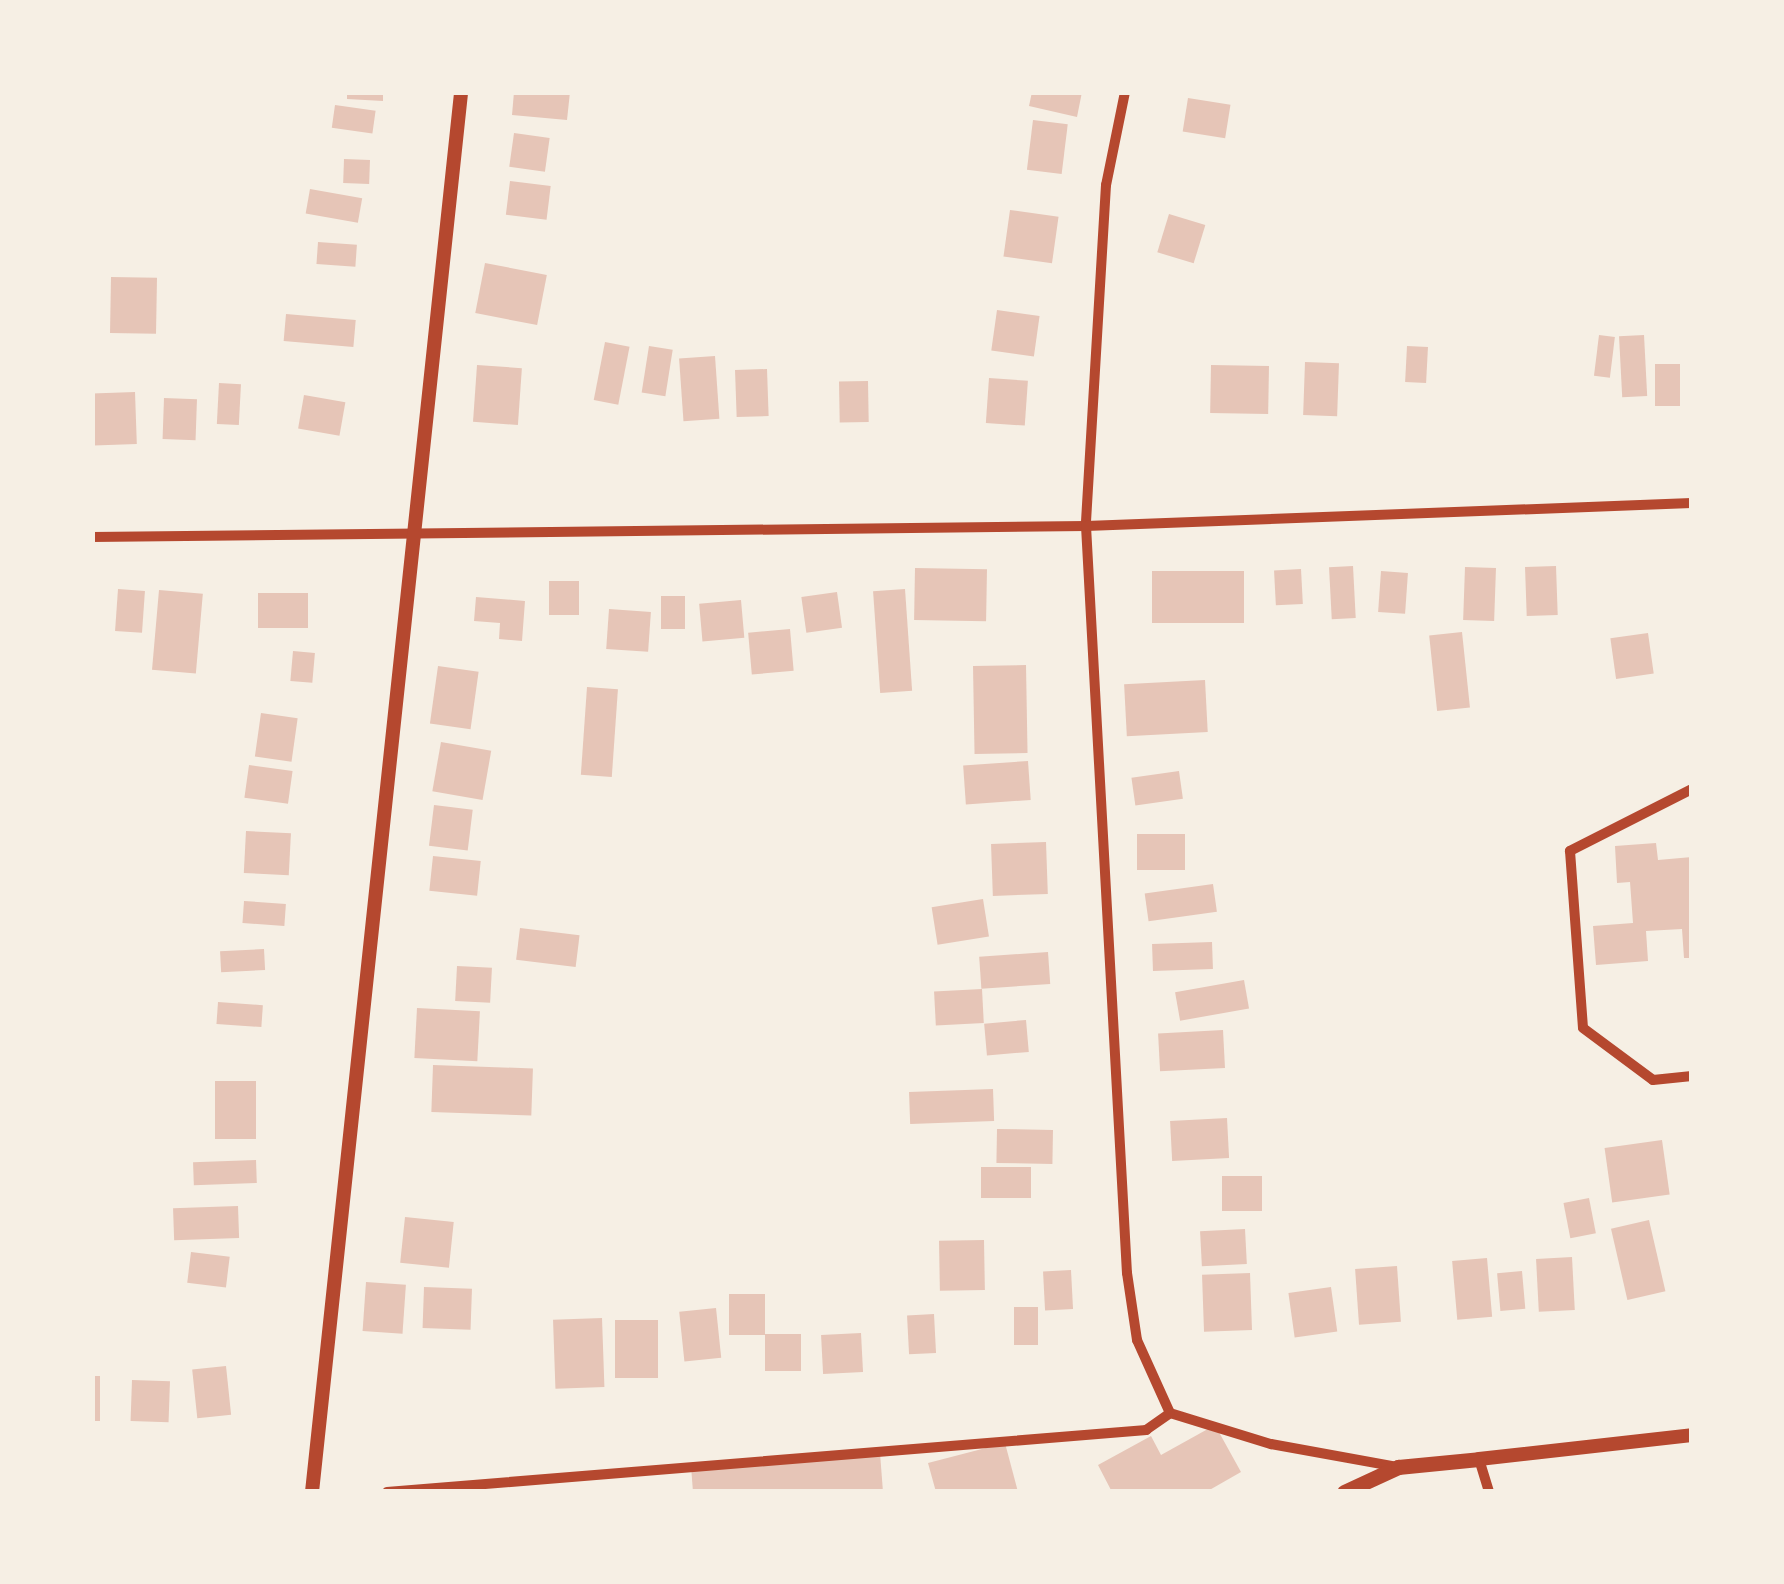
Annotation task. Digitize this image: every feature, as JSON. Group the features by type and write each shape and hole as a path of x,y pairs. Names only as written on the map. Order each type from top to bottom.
{"main road":[{"path":"1344,1492 1398,1468 1479,1460"}],"street":[{"path":"312,1492 410,536 461,92"},
{"path":"1125,92 1106,185 1086,526 1127,1273 1137,1340 1170,1413 1271,1444 1398,1468"},
{"path":"92,536 410,536 1086,526 1692,503"},
{"path":"1692,789 1570,851 1584,1028 1653,1080 1692,1076"},
{"path":"387,1492 1146,1430 1170,1413"},
{"path":"1489,1492 1479,1460 1692,1435"}],"building":[{"path":"347,92 383,92 383,101 347,99"},
{"path":"514,92 570,92 567,120 512,115"},
{"path":"1032,92 1082,92 1077,117 1029,106"},
{"path":"1188,98 1230,105 1225,138 1183,132"},
{"path":"335,105 376,111 372,133 332,128"},
{"path":"1033,120 1068,124 1062,174 1027,170"},
{"path":"514,133 550,138 545,172 509,167"},
{"path":"344,159 370,160 369,184 343,183"},
{"path":"510,181 551,186 547,220 506,215"},
{"path":"310,189 362,198 358,223 306,214"},
{"path":"1010,210 1059,217 1052,263 1003,257"},
{"path":"1169,214 1205,225 1194,263 1157,252"},
{"path":"318,242 357,245 355,267 316,264"},
{"path":"485,263 547,275 537,325 475,313"},
{"path":"111,277 157,278 156,334 110,333"},
{"path":"997,310 1040,316 1034,357 991,351"},
{"path":"286,314 356,320 353,347 284,341"},
{"path":"1599,335 1615,337 1610,378 1594,376"},
{"path":"1644,335 1647,396 1622,397 1619,336"},
{"path":"605,342 630,347 618,405 594,400"},
{"path":"649,346 673,350 665,396 642,392"},
{"path":"1407,346 1428,347 1426,383 1405,382"},
{"path":"715,356 719,419 683,421 679,359"},
{"path":"1305,362 1339,363 1337,416 1303,415"},
{"path":"1655,364 1680,364 1680,406 1655,406"},
{"path":"477,365 522,368 518,425 473,422"},
{"path":"1211,365 1269,366 1268,414 1210,413"},
{"path":"767,369 769,416 737,417 735,370"},
{"path":"989,378 1028,381 1025,426 986,423"},
{"path":"868,381 869,422 840,422 839,382"},
{"path":"219,383 241,384 239,425 217,424"},
{"path":"135,392 137,444 94,445 92,394"},
{"path":"304,395 345,402 339,436 298,428"},
{"path":"164,398 197,399 196,440 163,439"},
{"path":"1353,566 1356,618 1332,619 1329,567"},
{"path":"1556,566 1558,615 1527,616 1525,567"},
{"path":"1465,567 1496,568 1494,621 1463,620"},
{"path":"915,568 987,569 986,621 914,620"},
{"path":"1301,569 1303,604 1276,605 1274,570"},
{"path":"1152,571 1244,571 1244,623 1152,623"},
{"path":"1381,571 1408,573 1405,614 1378,612"},
{"path":"549,581 579,581 579,615 549,615"},
{"path":"118,589 145,591 142,633 115,631"},
{"path":"905,589 912,691 880,693 873,591"},
{"path":"159,590 203,594 196,674 152,670"},
{"path":"837,592 842,628 806,633 801,597"},
{"path":"258,593 308,593 308,628 258,628"},
{"path":"661,596 685,596 685,629 661,629"},
{"path":"476,597 525,601 522,641 499,639 500,623 474,621"},
{"path":"741,600 744,638 702,642 699,604"},
{"path":"609,609 651,612 648,652 606,649"},
{"path":"790,629 794,671 752,675 748,633"},
{"path":"1462,632 1470,708 1437,711 1429,635"},
{"path":"1648,633 1654,674 1616,679 1610,638"},
{"path":"293,651 315,653 312,683 290,681"},
{"path":"1026,665 1028,753 975,754 973,666"},
{"path":"438,666 479,672 471,729 430,723"},
{"path":"1205,680 1208,732 1127,736 1124,684"},
{"path":"587,687 618,689 612,777 581,775"},
{"path":"261,713 298,718 292,762 255,757"},
{"path":"441,742 491,751 483,800 432,791"},
{"path":"1028,761 1031,800 966,804 963,766"},
{"path":"249,765 293,771 288,804 244,798"},
{"path":"1179,771 1183,799 1135,805 1131,778"},
{"path":"434,805 473,810 468,850 429,846"},
{"path":"246,831 291,833 289,875 244,873"},
{"path":"1137,834 1185,834 1185,870 1137,870"},
{"path":"1046,842 1048,894 993,896 991,844"},
{"path":"1656,843 1658,860 1692,857 1692,958 1684,958 1682,929 1646,931 1648,961 1596,965 1593,926 1633,923 1630,882 1617,883 1615,846"},
{"path":"433,856 481,861 477,896 429,891"},
{"path":"1213,884 1217,912 1149,921 1145,894"},
{"path":"983,899 989,937 938,945 932,907"},
{"path":"244,901 286,904 284,926 242,923"},
{"path":"520,928 580,935 576,967 516,960"},
{"path":"1212,942 1213,969 1153,971 1152,944"},
{"path":"264,949 265,970 221,972 220,951"},
{"path":"1048,952 1050,984 981,989 979,957"},
{"path":"457,966 492,968 490,1003 455,1001"},
{"path":"1244,980 1249,1009 1180,1021 1175,992"},
{"path":"982,989 984,1023 936,1025 934,992"},
{"path":"218,1002 263,1005 261,1027 216,1024"},
{"path":"417,1008 480,1011 477,1061 414,1058"},
{"path":"1026,1020 1029,1052 987,1056 984,1024"},
{"path":"1223,1030 1225,1068 1160,1071 1158,1033"},
{"path":"433,1065 533,1068 531,1115 431,1112"},
{"path":"215,1081 256,1081 256,1139 215,1139"},
{"path":"993,1089 994,1121 910,1124 909,1092"},
{"path":"1227,1118 1229,1158 1172,1161 1170,1121"},
{"path":"997,1129 1053,1130 1052,1164 996,1163"},
{"path":"1662,1140 1670,1194 1612,1203 1605,1148"},
{"path":"256,1160 257,1183 194,1185 193,1162"},
{"path":"981,1167 1031,1167 1031,1198 981,1198"},
{"path":"1222,1176 1262,1176 1262,1211 1222,1211"},
{"path":"1589,1198 1596,1233 1570,1238 1563,1203"},
{"path":"238,1206 239,1238 174,1240 173,1208"},
{"path":"405,1217 454,1222 449,1268 400,1263"},
{"path":"1649,1220 1665,1291 1627,1300 1611,1229"},
{"path":"1245,1229 1247,1264 1202,1266 1200,1231"},
{"path":"984,1240 985,1290 940,1291 939,1241"},
{"path":"191,1252 230,1257 226,1288 187,1283"},
{"path":"1572,1257 1575,1310 1539,1312 1536,1259"},
{"path":"1487,1258 1492,1317 1457,1320 1452,1261"},
{"path":"1397,1266 1401,1322 1359,1325 1355,1269"},
{"path":"1071,1270 1073,1309 1045,1310 1043,1271"},
{"path":"1522,1271 1525,1309 1500,1311 1497,1273"},
{"path":"1250,1273 1252,1330 1204,1332 1202,1275"},
{"path":"366,1282 406,1285 402,1334 363,1331"},
{"path":"424,1287 472,1289 471,1330 423,1328"},
{"path":"1331,1287 1337,1332 1295,1338 1288,1293"},
{"path":"729,1294 765,1294 765,1335 729,1335"},
{"path":"1014,1307 1038,1307 1038,1345 1014,1345"},
{"path":"716,1308 721,1358 684,1362 679,1312"},
{"path":"934,1314 936,1353 909,1354 907,1315"},
{"path":"602,1318 604,1387 555,1389 553,1320"},
{"path":"615,1320 658,1320 658,1378 615,1378"},
{"path":"861,1333 863,1372 823,1374 821,1335"},
{"path":"765,1334 801,1334 801,1371 765,1371"},
{"path":"226,1366 231,1415 197,1418 192,1370"},
{"path":"92,1376 100,1376 100,1421 92,1421"},
{"path":"132,1380 170,1381 169,1422 131,1421"},
{"path":"1215,1425 1241,1472 1206,1492 1112,1492 1098,1465 1151,1436 1161,1455"},
{"path":"1005,1443 1018,1492 936,1492 928,1463"},
{"path":"880,1453 883,1492 693,1492 691,1466"}]}
